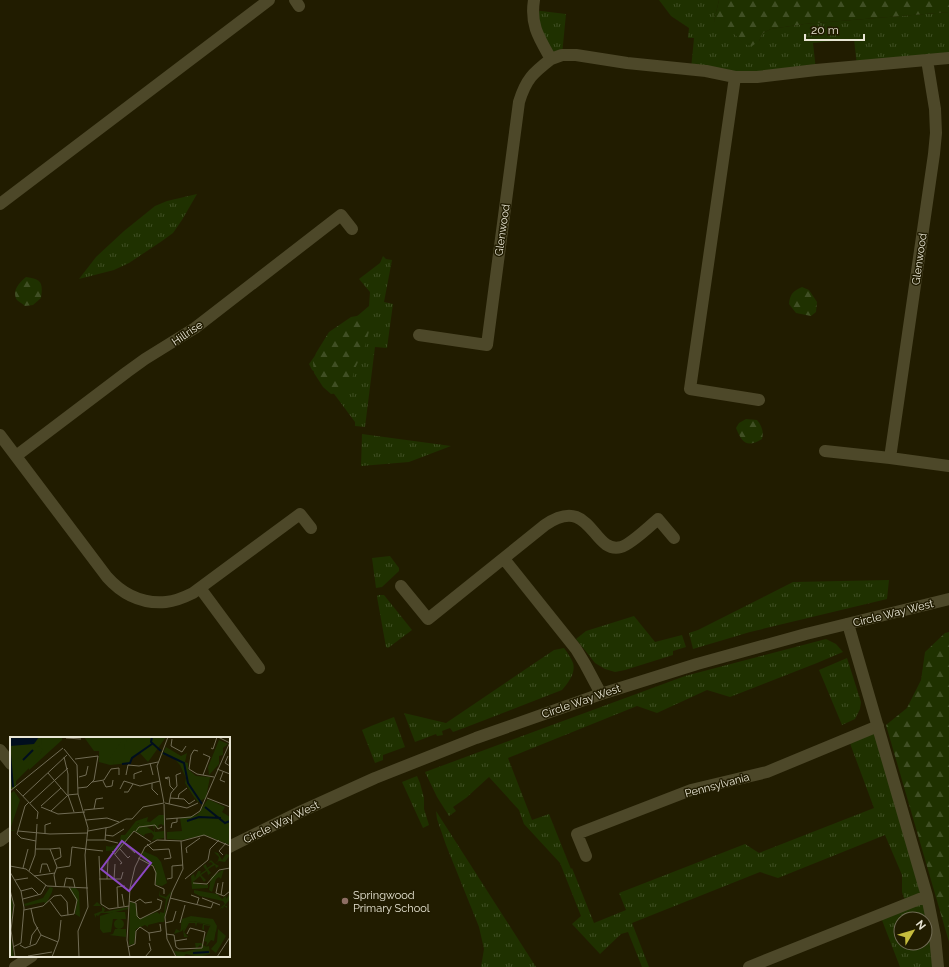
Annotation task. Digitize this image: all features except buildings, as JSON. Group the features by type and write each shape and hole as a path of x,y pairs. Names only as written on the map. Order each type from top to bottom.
{"street":[{"path":"0,204 269,0"},
{"path":"534,0 533,19 536,30 551,59"},
{"name":"Glenwood","path":"419,336 487,345 519,102 523,89 530,77 551,59 562,56 576,55 628,63 706,71 735,77 757,77 949,58"},
{"name":"Glenwood","path":"890,458 936,133 935,108 927,60"},
{"path":"735,77 690,389 759,400"},
{"name":"Hillrise","path":"16,456 139,364 195,328 341,215 352,229"},
{"path":"0,435 103,572 115,586 125,593 139,599 153,602 167,602 181,599 194,593 300,514 311,528"},
{"path":"825,451 949,466"},
{"path":"401,586 428,619 545,525 562,516 580,518 589,525 599,538 606,544 613,547 621,547 630,542 658,519 674,538"},
{"path":"504,559 576,650 586,664 601,694"},
{"path":"200,588 259,668"},
{"name":"Circle Way West","path":"230,847 302,811 375,778 476,738 601,694 697,664 949,599"},
{"path":"848,624 927,896 935,936 938,967"},
{"name":"Pennsylvania","path":"586,856 577,834 692,790 767,772 878,726"},
{"path":"0,750 10,763"},
{"path":"0,841 10,834"},
{"path":"749,967 927,896"},
{"path":"15,967 30,957"}],"green space":[{"path":"659,0 719,0 714,21 736,35 744,44 759,41 763,33 771,29 804,24 949,12 949,58 857,66 854,39 813,43 816,70 776,74 691,69 694,38 688,38 689,28 671,16"},
{"path":"719,0 949,0 949,12 804,24 771,29 763,33 759,41 752,46 743,44 736,35 718,28 714,21"},
{"path":"533,10 566,14 562,55 551,59"},
{"path":"197,194 173,233 162,241 129,263 114,270 79,279 96,257 124,231 155,206 167,201"},
{"path":"383,256 386,259 392,260 384,302 393,304 387,348 375,347 365,427 355,426 355,422 320,375 312,370 309,364 322,346 369,306 370,292 359,279 380,263"},
{"path":"26,277 38,281 42,289 41,298 33,305 25,306 17,300 15,293 19,284"},
{"path":"802,287 809,290 817,302 816,312 811,316 796,313 789,304 792,293"},
{"path":"362,315 371,324 365,346 354,371 351,384 342,393 331,394 323,387 314,373 313,362 316,353 329,332 351,317"},
{"path":"746,419 757,420 762,429 762,439 757,442 749,443 740,437 736,428 739,423"},
{"path":"362,434 451,446 409,462 361,466"},
{"path":"390,556 399,568 399,571 382,587 376,588 372,558"},
{"path":"889,580 887,599 750,632 693,649 689,633 698,630 793,582"},
{"path":"378,595 384,595 412,630 388,648 386,647 377,597"},
{"path":"634,616 655,642 682,635 686,647 673,651 673,655 615,672 605,669 595,663 576,639 586,631"},
{"path":"949,632 949,942 886,725 907,708 921,680 925,652 945,633"},
{"path":"826,639 836,644 843,652 730,697 707,690 657,713 637,706 508,758 532,820 549,814 594,923 626,910 619,893 745,844 759,853 874,808 848,738 878,726 927,896 929,911 893,911 893,949 880,915 906,904 902,892 902,875 885,835 778,878 760,872 632,923 649,967 642,967 628,932 621,934 600,954 572,924 581,916 560,863 524,824 519,810 489,777 466,798 453,807 456,811 449,816 437,797 425,772 685,676"},
{"path":"564,648 574,667 571,678 562,690 453,732 450,728 442,731 443,735 437,736 436,734 415,742 404,713 446,723 554,650"},
{"path":"847,658 861,702 860,709 855,719 842,725 819,670"},
{"path":"394,717 405,747 383,755 383,760 375,763 362,730"},
{"path":"417,776 424,798 424,809 429,825 423,828 402,782"},
{"path":"436,811 536,967 481,967 484,949 479,927 446,845 437,819"},
{"path":"933,935 938,967 900,967 894,951 933,951"}],"place":[{"name":"Springwood Primary School","path":"345,901"}]}
